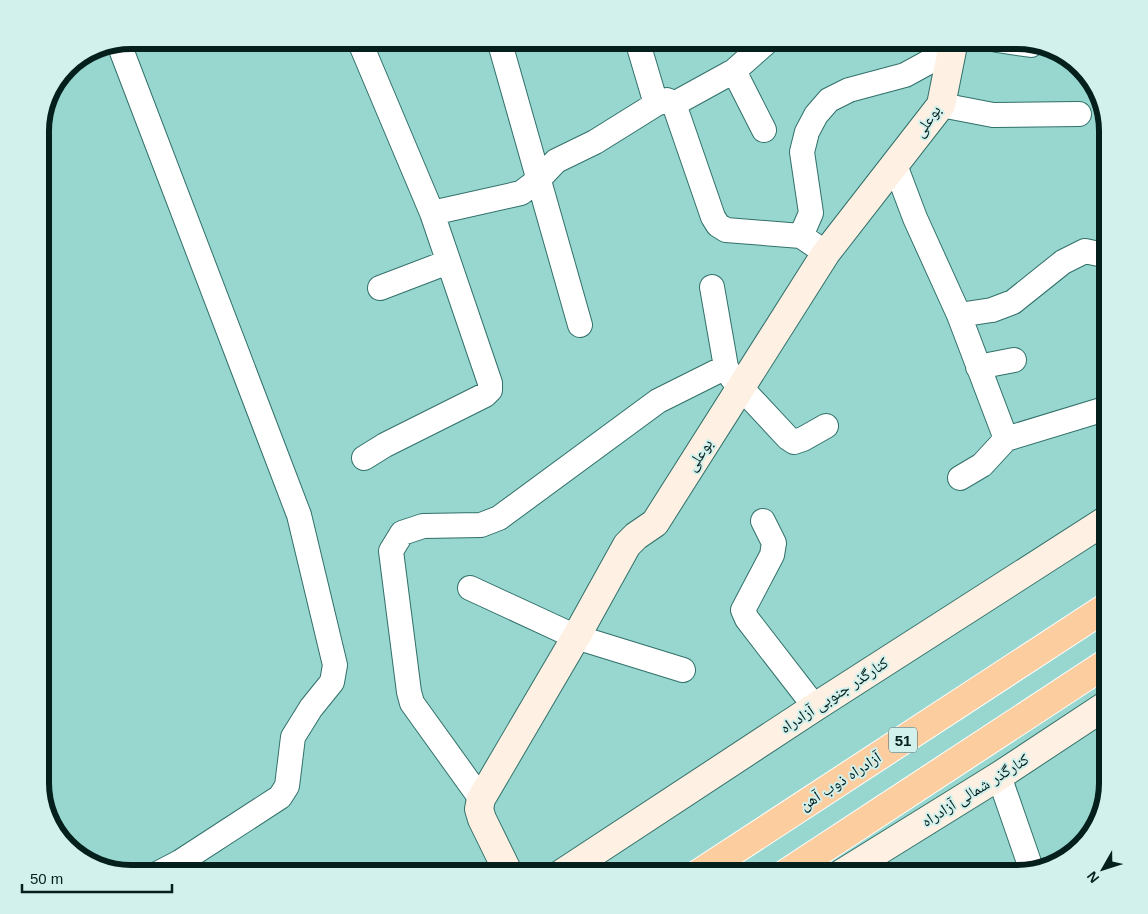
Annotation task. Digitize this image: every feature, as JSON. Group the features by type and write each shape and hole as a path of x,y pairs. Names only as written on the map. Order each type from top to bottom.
{"highway":[{"name":"آزادراه ذوب آهن","path":"712,865 1099,612"},
{"path":"799,865 1099,668"}],"street":[{"path":"121,49 299,515 334,666 332,682 311,708 293,737 287,786 280,797 174,865"},
{"path":"364,49 432,213 490,383 490,390 485,395 385,445 364,458"},
{"path":"502,49 580,325"},
{"path":"641,49 718,225 726,230 801,236 826,253"},
{"path":"432,213 521,193 538,180 556,161 665,104 734,71 759,49"},
{"path":"801,236 811,213 802,152 807,132 816,115 829,100 849,90 905,74 927,63 945,49"},
{"name":"بوعلی","path":"481,799 627,546 636,536 655,523 734,377 940,104 952,49"},
{"path":"734,71 764,130"},
{"path":"940,104 993,115 1079,114"},
{"path":"895,165 915,218 959,315 1006,439"},
{"path":"959,315 992,310 1013,302 1063,262 1085,251 1099,254"},
{"path":"380,288 448,262"},
{"path":"712,287 734,377 788,438 794,442 826,426"},
{"path":"978,367 1014,360"},
{"path":"505,865 482,819 479,809 481,799 412,703 392,551 402,533 423,526 481,525 499,518 658,401 734,377"},
{"path":"960,478 982,465 1006,439 1099,411"},
{"path":"763,521 774,542 772,555 743,610 747,619 815,707"},
{"name":"کنارگذر جنوبی آزادراه","path":"576,865 815,707 1099,525"},
{"path":"470,588 576,637 683,670"},
{"name":"کنارگذر شمالی آزادراه","path":"856,865 999,776 1099,710"},
{"path":"999,776 1030,865"}]}
